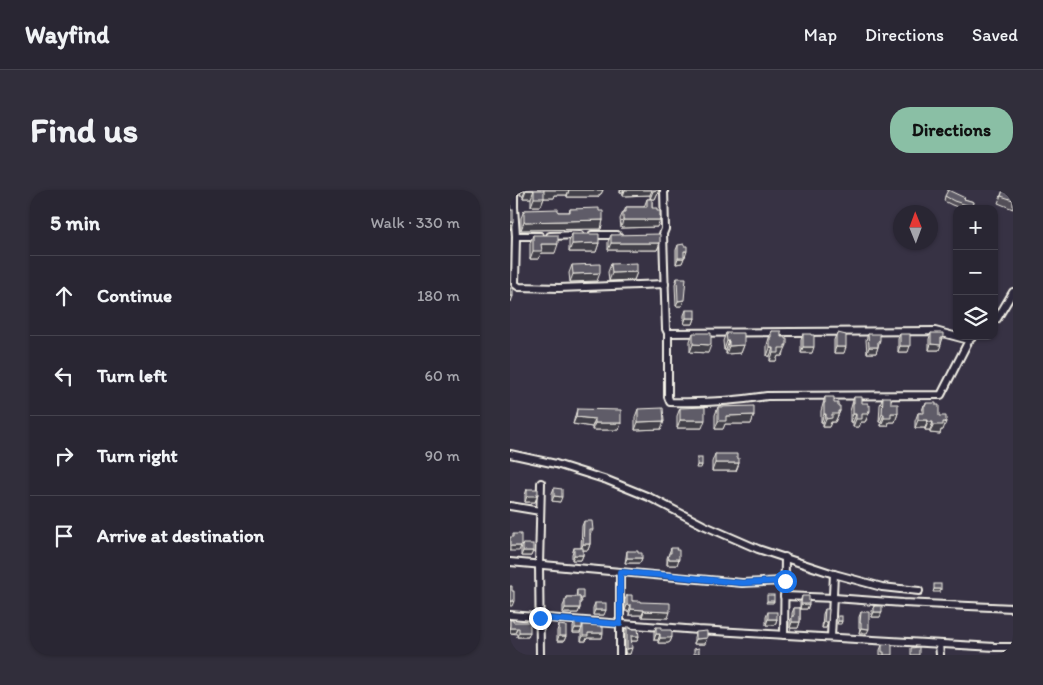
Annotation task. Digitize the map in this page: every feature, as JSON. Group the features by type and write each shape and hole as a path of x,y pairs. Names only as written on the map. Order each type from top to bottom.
{"street":[{"path":"514,190 516,236 515,284 519,287 560,288 665,284"},
{"path":"664,190 665,229 663,234 666,329 668,333 668,397 670,402 695,403 767,396 941,395 970,340"},
{"path":"516,236 624,234"},
{"path":"654,234 663,234"},
{"path":"998,314 1013,292"},
{"path":"668,333 935,331 953,334"},
{"path":"510,454 556,464 607,480 649,497 702,525 750,546 882,588 919,591"},
{"path":"540,655 539,565 541,483"},
{"path":"510,506 540,511"},
{"path":"784,635 785,557"},
{"path":"510,562 742,583 785,581"},
{"path":"620,572 620,655"},
{"path":"831,638 834,574"},
{"path":"784,596 903,604 1013,608"},
{"path":"510,615 698,630 1013,647"},
{"path":"939,644 940,655"}],"building":[{"path":"534,190 544,190 544,198 534,198"},
{"path":"948,190 974,202 973,205 954,201 945,196"},
{"path":"1003,190 1013,190 1013,200 1001,196"},
{"path":"647,199 652,199 652,208 657,208 657,211 660,211 660,220 623,220 623,212 626,212 626,207 647,207"},
{"path":"599,208 599,211 603,211 603,220 524,222 524,210 558,209 558,212 570,212 570,209"},
{"path":"510,210 513,210 513,222 510,222"},
{"path":"572,234 599,234 599,243 572,244"},
{"path":"660,234 660,243 611,243 611,235"},
{"path":"533,235 558,235 558,244 541,244 542,251 533,251"},
{"path":"684,244 684,246 687,246 687,251 684,251 684,258 678,258 678,245"},
{"path":"637,263 637,272 612,273 611,264"},
{"path":"600,264 600,273 573,274 572,265"},
{"path":"677,278 686,278 684,300 678,301"},
{"path":"510,288 513,288 513,296 510,296"},
{"path":"686,310 695,310 695,318 686,318"},
{"path":"771,331 781,331 781,337 787,339 787,345 785,345 785,348 779,348 779,353 773,353 773,348 770,348"},
{"path":"693,333 711,333 711,345 693,344"},
{"path":"726,333 744,333 744,345 729,346"},
{"path":"838,333 846,335 846,347 836,347 836,335"},
{"path":"931,333 943,333 941,345 931,344"},
{"path":"803,334 814,335 814,347 803,347"},
{"path":"868,334 880,334 878,347 869,347"},
{"path":"900,334 910,334 910,346 900,346"},
{"path":"825,397 834,397 834,403 838,403 838,406 840,406 838,414 832,414 832,418 826,419 826,414 824,414"},
{"path":"854,397 862,397 862,403 870,405 870,411 868,411 868,414 862,414 862,419 856,419 856,414 853,414"},
{"path":"883,397 891,397 891,404 898,404 898,413 891,413 891,418 884,418 884,414 882,414"},
{"path":"926,403 936,403 936,405 939,405 939,416 946,416 946,422 943,422 943,425 933,425 933,422 928,422 928,420 918,420 918,413 924,413 924,405"},
{"path":"754,406 754,415 726,416 726,421 718,421 718,407"},
{"path":"705,407 705,420 680,420 680,408"},
{"path":"663,408 664,421 638,422 638,409"},
{"path":"577,409 621,410 621,423 595,423 595,419 576,417"},
{"path":"715,454 737,454 739,463 715,463"},
{"path":"697,458 702,458 702,465 697,465"},
{"path":"554,488 562,489 562,497 554,496"},
{"path":"527,489 538,489 537,496 527,496"},
{"path":"584,521 592,521 593,530 590,530 590,544 583,544"},
{"path":"513,534 521,534 521,546 510,546 510,537 513,537"},
{"path":"523,544 533,544 533,551 523,551"},
{"path":"574,548 583,548 583,555 574,555"},
{"path":"671,548 679,550 679,559 668,559"},
{"path":"627,551 638,551 638,553 642,553 642,558 627,558"},
{"path":"934,584 941,584 941,589 934,589"},
{"path":"510,586 512,586 512,591 514,591 514,601 510,601"},
{"path":"577,590 583,590 583,599 577,597"},
{"path":"627,595 632,595 632,601 670,603 670,612 631,609 631,605 627,605"},
{"path":"767,595 774,595 774,601 767,601"},
{"path":"802,596 809,596 809,604 801,604"},
{"path":"567,597 580,597 580,608 565,608"},
{"path":"595,603 606,603 606,610 595,610"},
{"path":"874,606 882,606 882,612 874,612"},
{"path":"794,608 800,608 800,622 792,622"},
{"path":"825,609 829,609 828,622 824,622"},
{"path":"768,612 777,612 777,619 768,619"},
{"path":"861,612 869,612 869,629 861,628"},
{"path":"838,616 842,616 842,621 838,621"},
{"path":"510,620 513,620 513,622 530,622 530,632 519,632 519,628 510,628"},
{"path":"575,621 582,621 582,628 575,628"},
{"path":"559,625 566,626 566,636 559,636"},
{"path":"583,625 601,626 603,627 603,633 588,633 588,636 583,636"},
{"path":"627,627 638,629 639,636 631,636 632,648 627,649"},
{"path":"656,627 661,627 661,630 671,630 672,637 660,638 660,634 656,634"},
{"path":"707,631 707,638 696,639 696,632"},
{"path":"892,644 892,655 884,655 882,645"},
{"path":"919,647 919,655 911,655 911,648"},
{"path":"699,648 699,654 694,654 694,649"}],"route":[{"path":"540,618 620,624 620,572 742,583 785,581"}]}
